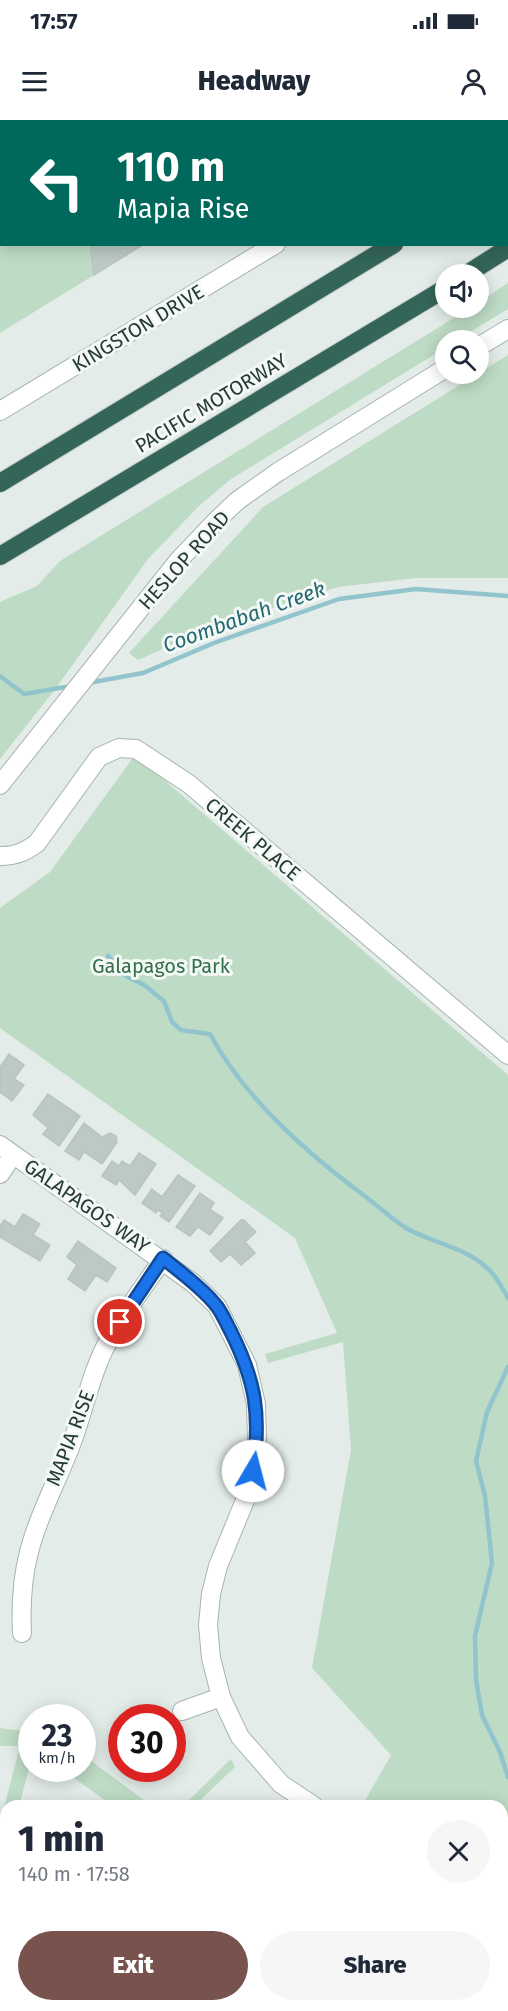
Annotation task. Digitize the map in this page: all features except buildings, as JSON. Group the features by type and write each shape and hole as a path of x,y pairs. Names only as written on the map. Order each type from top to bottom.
{"highway":[{"name":"PACIFIC MOTORWAY","path":"0,483 391,246"},
{"path":"482,264 508,248"},
{"name":"PACIFIC MOTORWAY","path":"0,556 435,295"}],"street":[{"name":"KINGSTON DRIVE","path":"0,411 273,246"},
{"path":"489,340 508,329"},
{"name":"HESLOP ROAD","path":"0,785 200,536 237,501 435,375"},
{"name":"CREEK PLACE","path":"0,856 13,856 37,843 99,757 119,748 136,749 156,759 189,784 508,1055"},
{"path":"0,1174 6,1150"},
{"name":"GALAPAGOS WAY","path":"6,1150 163,1258 194,1282 217,1306 247,1365 256,1404 257,1439 253,1471 246,1498 218,1566 211,1594 208,1625 211,1658 221,1697 240,1737 280,1784 305,1800"},
{"name":"MAPIA RISE","path":"22,1633 24,1566 33,1532 76,1431 98,1363 110,1338 163,1258"},
{"path":"186,1710 221,1697"}],"green space":[{"path":"0,246 89,246 94,275 0,333"},
{"path":"508,283 508,309 473,330 435,330 435,354 231,479 199,506 148,559 56,688 0,759 0,602 37,586 60,561 454,318 489,318 489,295"},
{"path":"508,355 508,578 416,578 338,587 212,627 138,660 129,653 263,507 461,384 489,384 489,367"},
{"name":"Galapagos Park","path":"135,755 508,1075 508,1800 365,1800 391,1755 312,1668 351,1450 343,1342 268,1363 265,1354 337,1333 295,1238 0,1028 0,908 50,872"},
{"path":"0,1728 18,1730 18,1746 0,1746"},
{"path":"18,1754 18,1782 25,1782 21,1800 6,1800"},
{"path":"231,1759 235,1767 200,1800 189,1800"},
{"path":"96,1765 108,1773 108,1782 120,1782 144,1800 105,1800 80,1782 96,1782"}],"waterway":[{"name":"Coombabah Creek","path":"88,683 143,673 214,643 339,599 416,589 508,596"},
{"name":"Coombabah Creek","path":"0,676 24,694 71,686"},
{"path":"108,956 126,976 144,985 164,1001 172,1022 181,1030 210,1034 224,1058 259,1103 322,1162 406,1228 459,1250 478,1261 493,1274 508,1298"},
{"path":"508,1367 487,1412 476,1461 485,1496 492,1563 475,1636 476,1680 482,1715 500,1752 508,1777"}],"route":[{"path":"120,1322 163,1258 194,1282 217,1306 247,1365 256,1404 257,1439 253,1471"}]}
